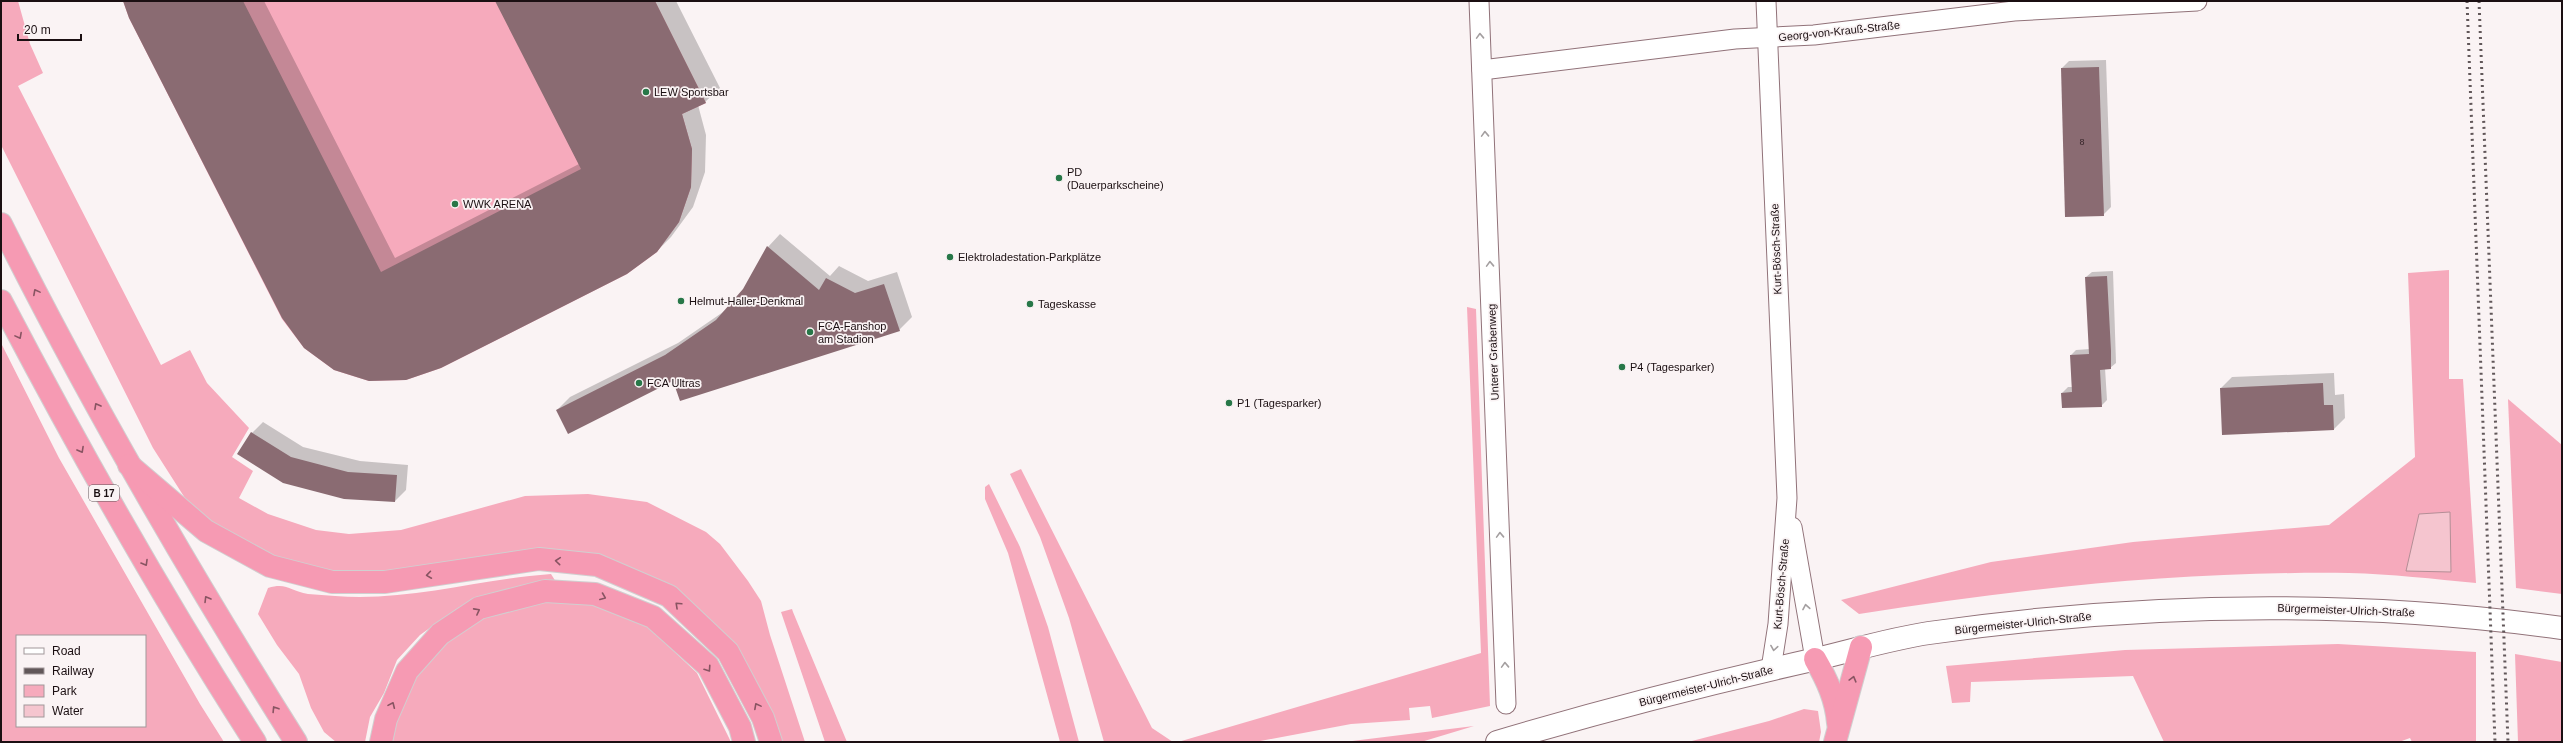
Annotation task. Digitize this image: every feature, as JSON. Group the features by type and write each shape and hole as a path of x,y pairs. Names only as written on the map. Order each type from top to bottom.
{"highway":[{"path":"1,224 73,364 185,563 296,742"},
{"name":"B 17","path":"1,301 93,473 151,574 255,742"},
{"path":"130,465 206,531 270,566 332,582 385,582 539,559 597,565 669,596 728,652 763,718 771,742"},
{"path":"381,742 386,719 407,671 440,634 479,608 545,591 595,594 653,617 708,666 740,727 744,742"},
{"path":"1837,736 1861,647"},
{"path":"1815,659 1827,680 1836,704 1837,736"}],"main road":[{"name":"Bürgermeister-Ulrich-Straße","path":"1497,742 1771,669 1861,647 1928,633 2108,614 2168,610 2269,608 2404,611 2562,628"}],"street":[{"name":"Unterer Grabenweg","path":"1479,1 1506,704"},
{"name":"Kurt-Bösch-Straße","path":"1766,1 1787,498 1778,624 1771,669"},
{"name":"Georg-von-Krauß-Straße","path":"1482,70 1720,41 1814,36 2014,11 2197,1"},
{"name":"Kurt-Bösch-Straße","path":"1787,498 1815,659"}],"green space":[{"path":"1,1 18,1 30,44 43,73 18,86 161,365 190,350 207,383 249,428 232,457 253,471 239,498 268,514 316,530 349,534 401,530 525,496 588,494 647,502 706,532 720,544 748,581 761,601 770,635 805,742 771,742 728,652 669,596 597,565 332,582 206,531 153,448 1,145"},
{"name":"WWK ARENA","path":"123,1 655,1 706,103 682,114 692,149 691,187 679,222 657,252 627,274 441,368 406,380 369,381 334,370 304,348 282,319 129,18"},
{"path":"2449,270 2449,379 2463,379 2476,583 2349,573 2287,573 2165,578 2104,583 1982,596 1859,614 1841,600 1991,562 2133,542 2329,525 2415,457 2408,273"},
{"path":"1467,307 1476,309 1490,706 1432,718 1430,706 1409,708 1410,720 1351,724 1255,742 1178,742 1481,653"},
{"path":"1,343 59,458 200,704 224,742 1,742"},
{"path":"2508,399 2562,445 2562,594 2516,588"},
{"path":"1021,469 1152,728 1173,742 1104,742 1069,618 1040,537 1010,474"},
{"path":"989,484 1020,547 1048,627 1079,742 1060,742 1008,553 985,499 985,487"},
{"path":"551,574 556,582 490,595 458,608 420,635 397,660 384,693 370,717 365,742 336,742 324,732 311,708 299,674 277,645 258,614 268,588 274,586 284,586 302,593 311,594 362,597 389,596 497,580"},
{"path":"546,602 592,604 646,625 697,673 731,742 389,742 394,721 402,702 411,685 434,654 465,629 484,618 506,611"},
{"path":"792,609 847,742 825,742 781,612"},
{"path":"2338,644 2476,652 2476,742 2412,742 2410,738 2399,742 2164,742 2133,676 1971,682 1970,702 1952,703 1946,666 2125,650"},
{"path":"2515,654 2562,662 2562,742 2518,742"},
{"path":"1804,709 1818,711 1821,732 1819,742 1688,742 1769,721"},
{"path":"1474,726 1421,742 1344,742"}],"water":[{"path":"2450,512 2451,572 2406,571 2419,514"}],"building":[{"name":"WWK ARENA","path":"123,1 243,1 381,272 581,169 495,1 655,1 706,103 682,114 692,149 691,187 679,222 657,252 627,274 441,368 406,380 369,381 334,370 304,348 282,318 129,18"},
{"path":"2099,67 2104,216 2065,217 2061,68"},
{"path":"767,246 819,290 826,278 855,293 884,284 900,331 680,401 673,381 568,434 556,410 665,355 716,320 743,289"},
{"path":"2107,276 2111,369 2100,370 2102,407 2062,408 2061,393 2072,392 2070,355 2089,354 2085,277"},
{"path":"2323,383 2324,405 2333,405 2334,430 2222,435 2220,388"},
{"path":"251,432 291,457 348,472 397,475 395,502 344,499 283,483 237,454"}],"railway":[{"path":"2467,1 2495,742"},
{"path":"2479,1 2508,742"}],"place":[{"name":"LEW Sportsbar","path":"646,92"},
{"name":"PD (Dauerparkscheine)","path":"1059,178"},
{"name":"WWK ARENA","path":"455,204"},
{"name":"Elektroladestation-Parkplätze","path":"950,257"},
{"name":"Helmut-Haller-Denkmal","path":"681,301"},
{"name":"Tageskasse","path":"1030,304"},
{"name":"FCA-Fanshop am Stadion","path":"810,332"},
{"name":"P4 (Tagesparker)","path":"1622,367"},
{"name":"FCA Ultras","path":"639,383"},
{"name":"P1 (Tagesparker)","path":"1229,403"}]}
